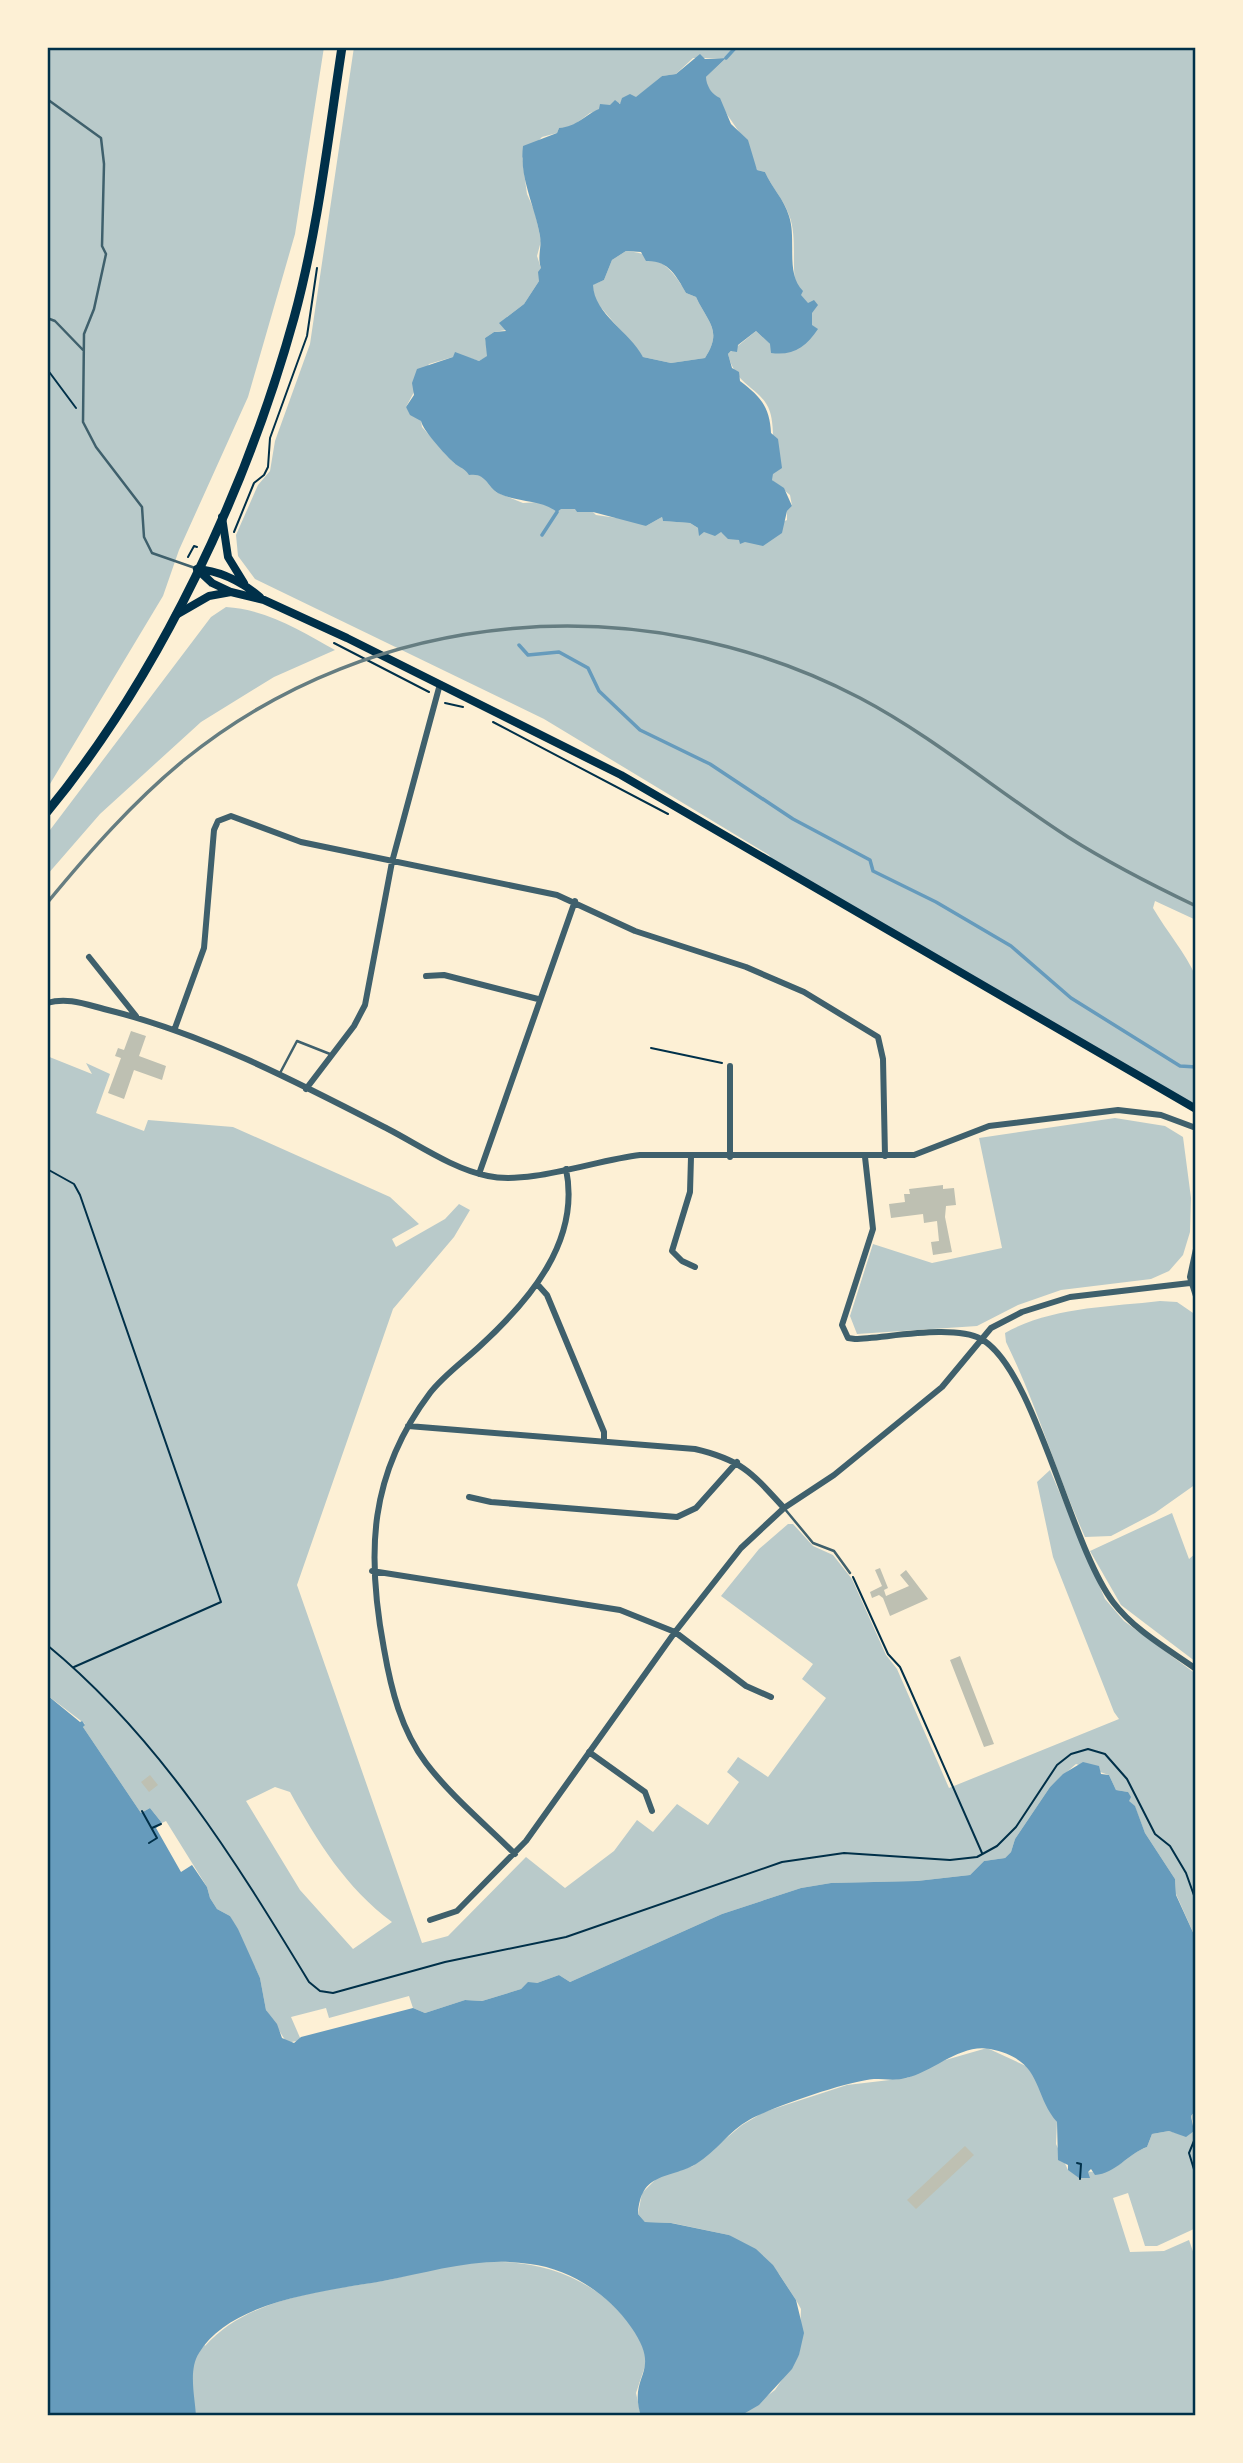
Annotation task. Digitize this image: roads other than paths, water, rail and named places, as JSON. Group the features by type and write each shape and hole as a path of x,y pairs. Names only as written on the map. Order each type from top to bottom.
{"main road":[{"path":"47,812 112,724 175,615 222,517 275,382 294,317 312,239 342,47"},
{"path":"222,517 228,558 245,585"},
{"path":"197,569 218,573 245,585 264,600"},
{"path":"197,569 212,583 231,592 264,600 347,638 621,775 1196,1109"},
{"path":"175,615 209,596 231,592"}],"street":[{"path":"306,1089 330,1054 354,1026 365,1004 392,862 440,684"},
{"path":"175,1028 204,948 214,830 218,821 231,816 301,842 557,895 635,931 746,967 781,982 873,1031 878,1037 883,1059 885,1156"},
{"path":"479,1174 538,999 575,901"},
{"path":"89,957 136,1016"},
{"path":"426,976 444,975 538,999"},
{"path":"47,1003 69,1000 175,1028 479,1174 505,1178 640,1155 865,1157 926,1153 968,1133 997,1125 1096,1112 1136,1111 1181,1120 1196,1128"},
{"path":"730,1066 730,1157"},
{"path":"691,1157 690,1192 672,1251 682,1261 695,1267"},
{"path":"865,1157 873,1229 842,1325 843,1332 848,1338 855,1339 963,1332 981,1339 1005,1363 1016,1381 1066,1506 1112,1601 1129,1620 1196,1669"},
{"path":"515,1854 451,1792 425,1762 409,1736 387,1671 372,1572 376,1517 384,1478 408,1426 442,1380 507,1320 538,1285 563,1232 569,1185 566,1169"},
{"path":"1196,1249 1190,1283 1196,1296"},
{"path":"430,1920 457,1911 515,1854 674,1632 741,1548 784,1508 834,1475 942,1387 981,1339 1005,1320 1058,1300 1094,1292 1190,1283"},
{"path":"538,1285 547,1295 604,1432 604,1441"},
{"path":"408,1426 695,1449 737,1462 752,1473 784,1508"},
{"path":"470,1497 491,1502 677,1517 696,1508 737,1462"},
{"path":"372,1572 620,1610 674,1632 746,1686 771,1697"},
{"path":"589,1752 645,1792 652,1811"}],"lane":[{"path":"47,99 101,138 104,164 103,246 106,254 94,309 84,334 83,422 96,447 142,507 144,537 152,553 197,569"},
{"path":"47,318 55,321 83,350"},
{"path":"278,1076 296,1041 330,1054"},
{"path":"784,1508 813,1543 834,1551 849,1573"}],"water":[{"path":"700,54 705,59 726,58 706,77 707,83 712,92 720,98 731,124 748,140 757,170 765,172 784,204 791,225 794,275 803,291 801,295 808,303 814,300 818,305 812,313 812,325 818,329 809,341 798,349 786,353 771,353 770,344 756,331 738,345 737,352 731,351 728,354 732,368 739,372 740,381 758,397 769,416 771,433 778,439 782,468 773,474 772,480 784,488 792,506 787,511 782,533 763,546 745,542 740,544 739,540 728,539 721,532 715,536 704,532 699,536 698,528 690,523 663,521 662,517 646,526 593,512 577,512 575,509 561,509 557,512 544,505 500,494 483,478 469,475 453,462 429,435 421,421 410,415 406,407 414,395 412,383 417,369 453,357 455,352 479,361 487,356 485,338 494,332 506,331 499,323 524,304 539,281 540,236 525,181 523,146 557,133 559,128 576,123 599,109 600,104 610,105 615,100 620,104 622,98 630,94 636,97 662,76 676,74","holes":["626,251 641,252 646,261 666,266 679,280 686,293 696,297 713,333 713,340 705,358 671,363 643,357 599,305 593,285 604,280 612,260"]},
{"path":"47,1695 82,1721 85,1725 83,1727 141,1813 150,1808 162,1823 156,1828 181,1872 192,1865 207,1887 217,1909 230,1916 260,1978 266,2010 277,2024 282,2038 294,2043 301,2037 413,2008 425,2013 465,2000 482,2001 521,1989 528,1982 537,1983 559,1975 570,1982 722,1914 801,1888 831,1883 917,1881 970,1875 984,1861 1005,1858 1011,1852 1015,1839 1050,1787 1063,1774 1083,1762 1099,1766 1101,1774 1109,1775 1116,1790 1128,1792 1131,1797 1129,1801 1135,1806 1145,1833 1175,1879 1176,1895 1196,1939 1196,2110 1191,2116 1194,2131 1186,2137 1169,2131 1152,2134 1147,2147 1109,2171 1095,2175 1091,2169 1088,2172 1090,2178 1079,2178 1068,2170 1068,2165 1058,2160 1057,2122 1028,2069 1007,2054 979,2048 958,2054 916,2075 894,2080 874,2079 847,2084 749,2120 696,2164 650,2184 640,2200 638,2214 645,2222 671,2223 729,2235 756,2249 773,2265 796,2300 804,2333 799,2355 792,2369 759,2405 740,2416 641,2416 638,2391 645,2355 622,2315 587,2285 559,2271 530,2264 492,2262 456,2266 309,2294 282,2301 233,2321 214,2335 196,2360 193,2384 196,2416 47,2416"}],"waterway":[{"path":"726,58 736,47"},
{"path":"542,535 557,512"},
{"path":"519,645 528,655 559,652 588,668 599,691 640,730 710,764 793,819 870,860 873,871 936,902 1011,946 1071,998 1180,1066 1196,1067"}],"railway":[{"path":"47,903 112,828 165,776 259,708 340,669 425,642 513,628 602,627 690,638 777,662 860,698 940,747 1068,837 1196,906"}]}
